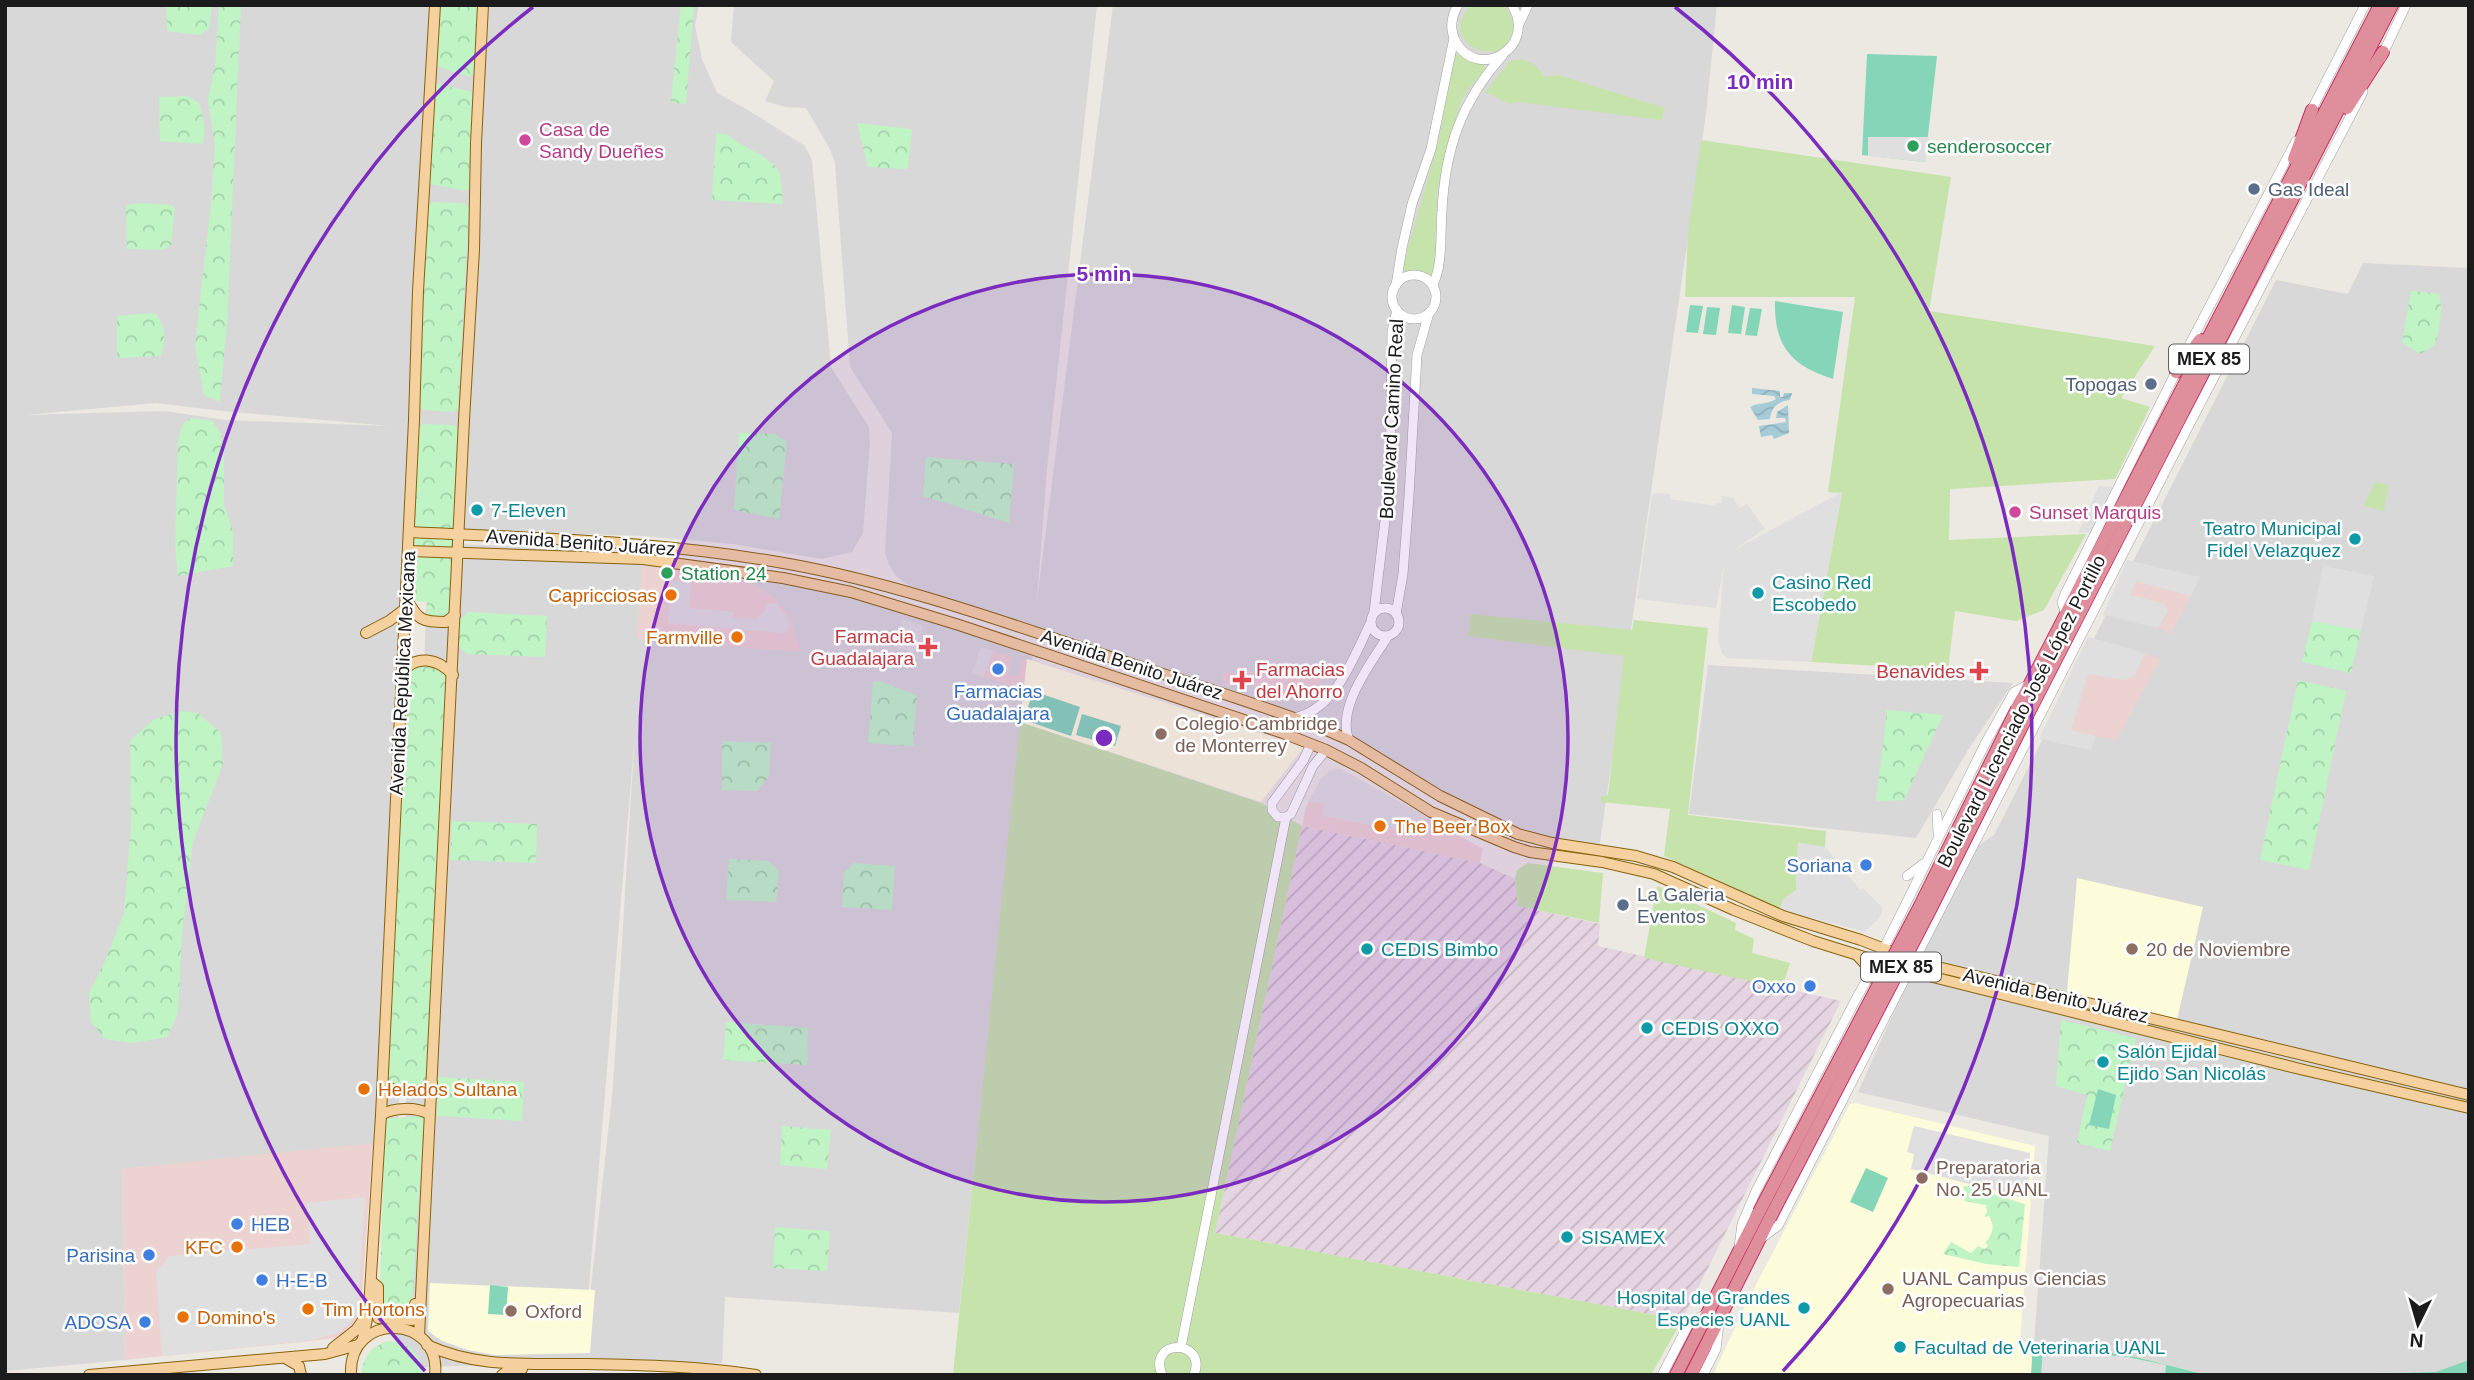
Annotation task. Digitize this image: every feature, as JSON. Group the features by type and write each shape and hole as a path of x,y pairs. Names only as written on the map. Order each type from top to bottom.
{"highway":[{"name":"Boulevard Licenciado José López Portillo","path":"2023,711 2029,684 2380,5"},
{"name":"Boulevard Licenciado José López Portillo","path":"1691,1375 1710,1337 1713,1315 1738,1252 1765,1215 1930,910 2023,711 2392,5"},
{"path":"2320,145 2334,129 2383,52"},
{"path":"2286,189 2312,110"},
{"path":"2176,372 2218,318"},
{"name":"Boulevard Licenciado José López Portillo","path":"1676,1375 1698,1330 1713,1315 1759,1240 1765,1215"}],"main road":[{"name":"Avenida República Mexicana","path":"351,1375 351,1363 361,1342 368,1313 371,1281 383,1085 418,291 435,5"},
{"path":"435,1375 435,1360 423,1340 422,1283 474,250 483,5"},
{"name":"Avenida Benito Juárez","path":"409,532 660,545 837,573 1031,631 1293,718 1349,740 1440,796 1518,834 1552,843 1636,856 1673,867 1783,916 1884,949 1912,966 2304,1070 2469,1108"},
{"name":"Avenida Benito Juárez","path":"408,551 643,559 783,578 867,596 1283,733 1361,768 1431,812 1514,847 1654,874 1734,910 1818,943 1878,960 2469,1095"},
{"path":"867,596 890,594 897,590"},
{"path":"366,633 389,621 405,604 422,620 446,622 455,615"},
{"path":"401,673 411,662 428,660 442,664 453,675"},
{"path":"1361,768 1371,753"},
{"path":"1514,847 1518,834"},
{"path":"1762,919 1783,916 1790,931"},
{"path":"1818,943 1830,931"},
{"path":"1855,953 1867,966 1868,978"},
{"path":"383,1085 391,1090 408,1091 425,1089 432,1083"},
{"path":"381,1115 405,1110 425,1111 429,1114"},
{"path":"371,1281 378,1287 379,1318 409,1321 414,1318 416,1291 422,1283"},
{"path":"325,1354 347,1339 368,1313"},
{"path":"89,1375 325,1354 361,1342 379,1329 389,1327 409,1330 451,1356 468,1359 501,1363 648,1366 756,1375"},
{"path":"284,1358 299,1366 302,1375"},
{"path":"502,1375 511,1370 549,1364"}],"street":[{"path":"1458,5 1452,20 1458,47 1474,58 1484,60 1503,55"},
{"path":"1512,5 1519,24"},
{"path":"1454,38 1430,149 1412,204 1392,297 1402,315 1416,318 1429,313 1436,300 1433,285 1439,265 1443,187 1459,122 1475,89 1516,40 1519,24 1528,5"},
{"name":"Boulevard Licenciado José López Portillo","path":"2066,615 2062,602 2064,594 2365,5"},
{"name":"Boulevard Licenciado José López Portillo","path":"1759,1240 1778,1226 2406,5"},
{"path":"1396,285 1413,275 1433,285"},
{"name":"Boulevard Camino Real","path":"1374,612 1390,479 1392,331 1397,310"},
{"name":"Boulevard Camino Real","path":"1396,614 1403,574 1417,355 1429,313"},
{"path":"1293,718 1311,713 1324,704 1347,670 1374,612 1385,608 1396,614 1399,626 1395,633 1388,636 1376,634 1370,624"},
{"path":"1349,740 1345,724 1350,704 1388,636"},
{"name":"Boulevard Licenciado José López Portillo","path":"1738,1252 1747,1210 1884,949 1924,863 2014,692 2029,684"},
{"path":"1311,744 1303,761 1272,803 1273,814 1286,817 1291,814 1313,766 1325,750"},
{"path":"1937,814 1939,835"},
{"path":"1181,1347 1286,817"},
{"path":"1907,876 1924,863"},
{"path":"1905,904 1910,916 1916,920 1923,922 1937,918"},
{"path":"1868,978 1877,973 1888,973 1897,980 1899,991"},
{"name":"Boulevard Licenciado José López Portillo","path":"1662,1375 1688,1325 1713,1315 1718,1342 1703,1375"},
{"path":"1162,1375 1159,1368 1161,1357 1170,1349 1181,1347 1187,1349 1195,1359 1194,1375"}],"shaded area":[{"path":"5,5 699,5 695,25 702,59 717,93 805,146 812,160 831,367 869,427 863,533 852,552 822,559 732,544 644,536 465,530 406,551 399,1109 396,1144 122,1169 125,1360 5,1371","holes":["156,403 390,426 225,420 165,411 25,415"]},
{"path":"734,5 1097,5 1047,469 1037,600 1113,5 1717,5 1706,114 1599,849 1507,830 1348,743 1296,721 1031,633 1033,625 919,589 896,576 885,552 892,433 850,367 835,163 830,149 806,108 786,107 765,101 774,81 731,42"},
{"path":"1868,137 1929,137 1925,162 1868,156"},
{"path":"2363,263 2469,268 2469,1360 2435,1372 2207,1375 2128,1355 2034,1344 2049,1136 1858,1092 1911,974 1975,848 1994,835 2276,280 2348,294"},
{"path":"2099,486 2113,487 2091,532 2078,533"},
{"path":"1842,492 1811,662 1728,658 1722,654 1718,640 1724,564 1716,608 1637,599 1652,495 1670,494 1670,499 1716,506 1721,503 1722,496 1733,498 1740,508 1747,504 1765,529 1730,552"},
{"path":"429,543 649,551 884,605 1033,653 991,1008 959,1313 725,1297 722,1363 583,1362 395,1368","holes":["635,732 613,1087 586,1323"]},
{"path":"2127,560 2200,577 2191,596 2136,581 2130,595 2164,604 2168,611 2158,628 2103,615"},
{"path":"642,566 716,572 743,579 760,588 776,599 789,615 801,652 637,639"},
{"path":"2323,566 2374,576 2361,630 2312,621"},
{"path":"671,580 691,582 689,608 734,612 734,618 757,619 765,610 766,603 779,604 779,608 787,616 789,627 785,633 668,623"},
{"path":"2136,581 2191,596 2171,634 2158,628 2168,612 2130,595"},
{"path":"902,619 923,626 914,653 893,646"},
{"path":"2088,637 2145,653 2135,675 2130,678 2124,680 2088,674 2071,730 2096,736 2091,750 2039,739"},
{"path":"981,647 993,651 983,677 972,673"},
{"path":"993,651 1012,657 1007,675 1018,676 1022,658 1027,660 1024,690 1005,684 1006,679 1004,683 983,677"},
{"path":"2145,653 2160,660 2116,741 2071,730 2088,673 2124,680 2135,675"},
{"name":"Colegio Cambridge de Monterrey","path":"1027,659 1304,747 1261,802 1020,722"},
{"path":"1708,665 2013,683 1968,750 1916,838 1689,814"},
{"path":"1328,670 1311,699 1290,699 1250,683 1225,686 1222,673"},
{"path":"1341,769 1483,849 1480,863 1302,826 1306,807 1321,779 1330,770"},
{"path":"1341,769 1427,818 1421,834 1323,816 1324,804 1308,802 1321,779 1330,770"},
{"path":"1302,826 1480,863 1515,879 1518,906 1600,924 1598,946 1841,1001 1682,1320 1215,1233"},
{"path":"1798,843 1825,847 1860,890 1863,888 1883,908 1879,918 1865,932 1780,909 1783,900 1796,890"},
{"name":"20 de Noviembre","path":"2077,878 2203,907 2177,1020 2067,992"},
{"path":"1850,1104 2035,1146 2020,1342 2128,1355 2207,1375 1713,1375 1745,1306"},
{"path":"1914,1126 2030,1153 2030,1175 2024,1198 1911,1169 1914,1154 1907,1152"},
{"name":"HEB","path":"373,1143 359,1336 125,1360 122,1169"},
{"path":"365,1197 357,1314 347,1326 335,1334 312,1340 162,1356 156,1272 169,1256 310,1244 306,1203"},
{"name":"Oxford","path":"430,1283 595,1290 590,1353 495,1355 442,1341 428,1331"},
{"path":"2043,1349 2127,1357 2166,1365 2165,1375 2041,1375"}],"green space":[{"path":"166,5 212,5 209,29 200,35 167,31"},
{"path":"219,5 241,5 227,324 220,402 204,395 195,345 211,204 215,145 208,99 215,66"},
{"path":"438,5 479,5 475,72 469,77 439,67 435,60"},
{"path":"681,5 694,5 686,104 671,102"},
{"path":"1471,5 1503,5 1513,23 1508,43 1498,50 1487,52 1466,42 1461,32 1462,19"},
{"path":"1454,54 1472,63 1484,64 1485,69 1466,92 1459,106 1437,191 1434,274 1403,273 1439,140"},
{"path":"1867,54 1937,56 1925,162 1862,155"},
{"path":"1522,59 1535,65 1545,77 1558,75 1665,108 1662,120 1517,102 1510,104 1485,92 1510,61"},
{"path":"435,83 472,92 469,187 466,191 429,184"},
{"path":"188,96 199,103 204,128 202,144 160,141 159,97"},
{"path":"857,123 912,129 908,169 868,167"},
{"path":"716,133 727,134 772,163 780,175 783,204 712,200"},
{"path":"1701,140 1951,177 1929,311 2155,346 2121,398 2150,407 2115,479 1950,489 1949,540 2086,534 2044,610 2016,621 1955,611 1948,670 1811,662 1842,493 1828,492 1855,297 1685,297 1688,233"},
{"path":"432,202 464,203 469,208 458,408 454,412 423,410 418,404 428,207"},
{"path":"126,205 172,205 175,209 171,245 163,250 127,249"},
{"path":"2411,291 2439,294 2440,300 2440,319 2435,344 2421,354 2402,343"},
{"path":"1775,301 1843,312 1833,379 1806,368 1788,352 1778,330"},
{"path":"1690,305 1703,306 1698,333 1686,332"},
{"path":"1732,305 1745,307 1741,334 1728,333"},
{"path":"1707,307 1720,308 1716,335 1703,334"},
{"path":"1750,308 1762,309 1757,336 1745,335"},
{"path":"153,313 160,320 164,332 164,345 160,356 117,358 117,316"},
{"path":"195,418 212,421 220,432 224,451 224,504 233,532 233,566 178,576 175,546 178,443 182,425"},
{"path":"423,424 452,425 457,427 458,431 449,617 427,620 427,602 414,601 409,593 419,427"},
{"path":"739,433 774,434 787,441 779,519 734,510"},
{"path":"926,457 1014,464 1009,523 923,496"},
{"path":"2375,482 2388,485 2384,511 2364,506"},
{"path":"468,612 547,616 545,657 468,654 460,648 457,636 458,621"},
{"path":"1471,614 1632,630 1634,620 1708,628 1688,815 1826,831 1825,847 1798,843 1796,890 1783,900 1780,909 1664,856 1670,809 1601,802 1601,797 1608,795 1624,656 1468,636"},
{"path":"2312,621 2361,630 2351,673 2302,662"},
{"path":"411,665 433,665 446,675 426,1088 387,1090 406,669"},
{"path":"2298,680 2346,691 2309,870 2260,860"},
{"path":"879,681 917,695 913,746 868,743 873,682"},
{"path":"1033,691 1080,707 1071,736 1024,720"},
{"path":"1887,710 1943,715 1904,800 1876,801"},
{"path":"180,711 198,713 221,733 223,764 193,842 182,933 178,1014 167,1037 133,1043 105,1039 91,1022 89,993 124,913 131,826 130,741 153,720"},
{"path":"1082,714 1121,726 1115,746 1076,735"},
{"path":"1020,722 1261,803 1302,826 1215,1233 1682,1320 1651,1375 953,1375"},
{"path":"722,741 771,743 769,776 757,791 722,790"},
{"path":"452,821 537,824 536,863 450,860"},
{"path":"729,859 768,861 779,871 776,902 726,900"},
{"path":"854,863 895,866 892,910 842,907 844,873"},
{"path":"1528,863 1603,873 1599,923 1518,906 1515,879 1517,870"},
{"path":"1657,886 1736,923 1735,930 1754,939 1752,953 1790,963 1782,988 1644,958"},
{"path":"2061,1020 2136,1038 2110,1151 2077,1143 2087,1095 2056,1086"},
{"path":"726,1022 808,1028 807,1065 723,1060"},
{"path":"438,1077 524,1082 522,1121 437,1116"},
{"path":"2098,1089 2116,1095 2109,1129 2089,1125"},
{"path":"424,1116 411,1319 379,1316 385,1119"},
{"path":"782,1126 831,1130 827,1169 780,1165"},
{"path":"1866,1168 1888,1178 1873,1212 1850,1202"},
{"path":"1964,1186 1973,1187 1976,1193 1980,1190 2025,1204 2019,1267 1986,1264 1943,1254 1951,1242 1971,1253 1978,1246 1985,1249 1988,1245 1985,1243 1993,1227 1989,1216 1984,1217 1987,1212 1986,1205 1964,1201 1967,1193"},
{"path":"775,1227 830,1231 827,1271 773,1268"},
{"path":"490,1285 508,1287 506,1315 488,1314"},
{"path":"388,1341 413,1350 420,1361 422,1375 362,1375 369,1353"},
{"path":"2033,1344 2128,1355 2207,1375 2031,1375"},
{"path":"2469,1360 2469,1375 2298,1375 2435,1372"}],"water":[{"path":"1752,388 1780,391 1780,397 1783,397 1784,393 1792,393 1790,400 1779,403 1774,408 1770,419 1758,420 1750,407 1776,399 1774,396 1752,394"},
{"path":"1788,405 1789,433 1774,439 1772,435 1761,437 1759,426 1786,422 1785,418 1776,418 1777,412"}],"place":[{"name":"Casa de Sandy Dueñes","path":"525,140"},
{"name":"senderosoccer","path":"1913,146"},
{"name":"Gas Ideal","path":"2254,189"},
{"name":"Topogas","path":"2151,384"},
{"name":"7-Eleven","path":"477,510"},
{"name":"Sunset Marquis","path":"2015,512"},
{"name":"Teatro Municipal Fidel Velazquez","path":"2355,539"},
{"name":"Station 24","path":"667,573"},
{"name":"Casino Red Escobedo","path":"1758,593"},
{"name":"Capricciosas","path":"671,595"},
{"name":"Farmville","path":"737,637"},
{"name":"Farmacia Guadalajara","path":"928,647"},
{"name":"Farmacias Guadalajara","path":"998,669"},
{"name":"Benavides","path":"1979,671"},
{"name":"Farmacias del Ahorro","path":"1242,680"},
{"name":"Colegio Cambridge de Monterrey","path":"1161,734"},
{"name":"The Beer Box","path":"1380,826"},
{"name":"Soriana","path":"1866,865"},
{"name":"La Galeria Eventos","path":"1623,905"},
{"name":"CEDIS Bimbo","path":"1367,949"},
{"name":"20 de Noviembre","path":"2132,949"},
{"name":"Oxxo","path":"1810,986"},
{"name":"CEDIS OXXO","path":"1647,1028"},
{"name":"Salón Ejidal Ejido San Nicolás","path":"2103,1062"},
{"name":"Helados Sultana","path":"364,1089"},
{"name":"Preparatoria No. 25 UANL","path":"1922,1178"},
{"name":"HEB","path":"237,1224"},
{"name":"SISAMEX","path":"1567,1237"},
{"name":"KFC","path":"237,1247"},
{"name":"Parisina","path":"149,1255"},
{"name":"H-E-B","path":"262,1280"},
{"name":"UANL Campus Ciencias Agropecuarias","path":"1888,1289"},
{"name":"Hospital de Grandes Especies UANL","path":"1804,1308"},
{"name":"Tim Hortons","path":"308,1309"},
{"name":"Oxford","path":"511,1311"},
{"name":"Domino's","path":"183,1317"},
{"name":"ADOSA","path":"145,1322"},
{"name":"Facultad de Veterinaria UANL","path":"1900,1347"}]}
